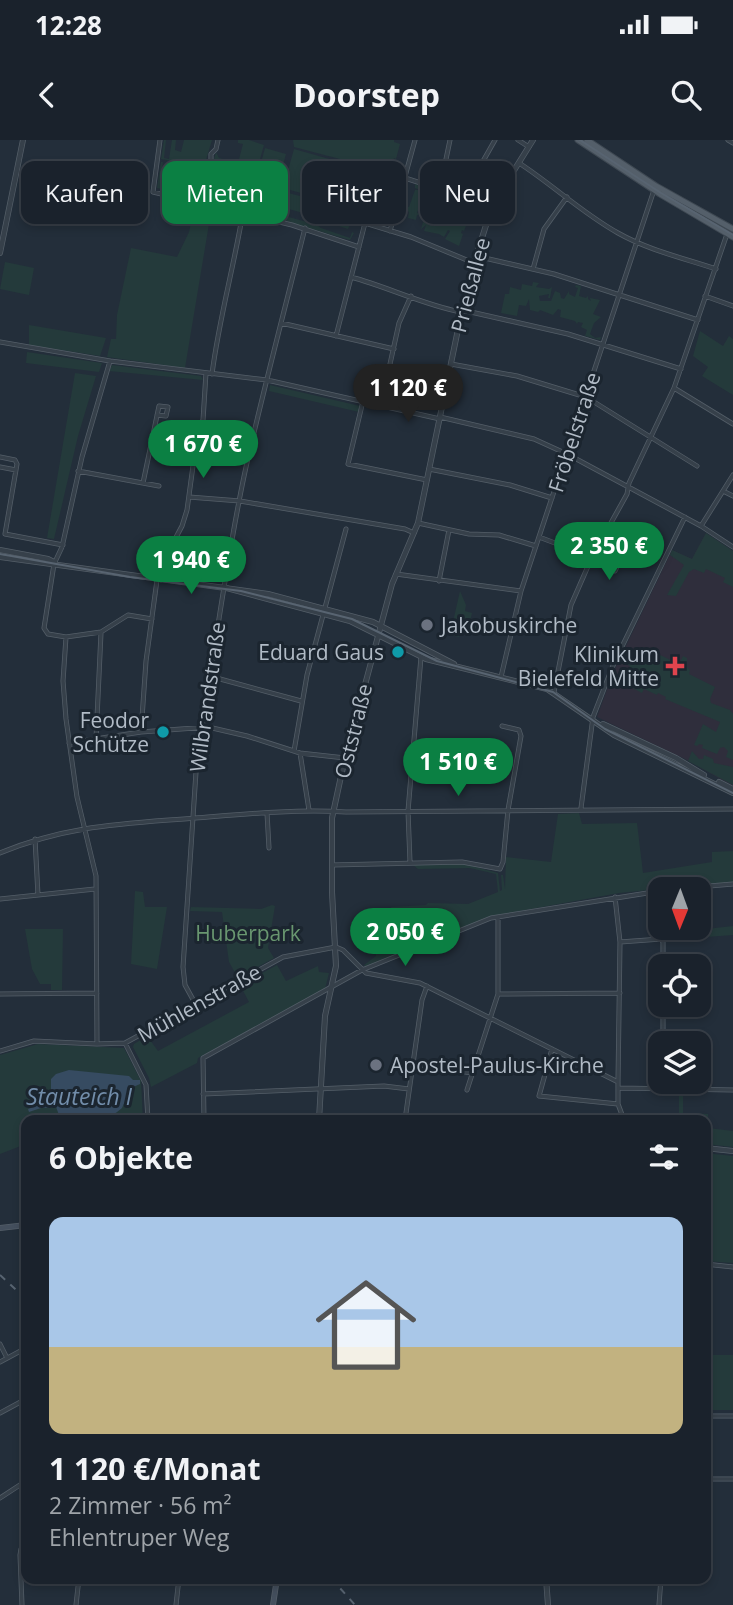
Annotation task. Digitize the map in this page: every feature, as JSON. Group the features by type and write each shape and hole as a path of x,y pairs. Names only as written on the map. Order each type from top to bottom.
{"main road":[{"path":"578,140 731,232"},
{"path":"587,140 655,188"},
{"path":"0,1228 21,1226"},
{"path":"273,1605 275,1584"}],"street":[{"path":"0,253 23,140"},
{"path":"160,140 153,192 162,194"},
{"path":"211,161 211,154 216,149 218,140"},
{"path":"406,174 415,140"},
{"path":"450,140 445,164 470,179 474,177 495,140"},
{"path":"518,140 529,147"},
{"name":"Prießallee","path":"515,169 533,140"},
{"path":"727,140 733,143"},
{"path":"519,162 592,217 637,242 716,269"},
{"name":"Fröbelstraße","path":"501,677 521,591 655,188"},
{"path":"533,269 544,229 568,197"},
{"path":"336,336 365,223 411,237 474,263"},
{"path":"212,374 216,340 241,224"},
{"path":"287,224 359,245"},
{"path":"390,231 392,224"},
{"name":"Prießallee","path":"418,523 462,311 486,224"},
{"name":"Wilbrandstraße","path":"196,1005 186,988 183,967 197,757 204,727 223,587 240,501 305,229"},
{"path":"554,692 571,605 674,388 705,296 731,232"},
{"path":"476,256 533,269 698,320"},
{"path":"351,277 462,311 530,324 681,369"},
{"path":"381,405 399,323 411,296"},
{"path":"705,296 733,306"},
{"path":"281,323 394,349"},
{"path":"0,342 110,361 267,380 534,439 685,517 733,547"},
{"path":"110,361 78,471 62,545 54,563 44,628 48,634 66,636 101,632 128,615 152,619"},
{"path":"451,364 517,376 586,397 697,466"},
{"path":"141,732 146,661 159,580 166,556 185,518 198,429 201,425 206,373"},
{"path":"674,388 733,424"},
{"path":"363,401 348,464 427,480"},
{"path":"143,483 157,415"},
{"path":"201,425 254,435"},
{"path":"0,457 16,461 5,534 62,545"},
{"path":"0,467 16,470"},
{"path":"429,469 510,485 552,498"},
{"path":"78,471 159,486"},
{"path":"701,526 733,475"},
{"path":"723,491 733,496"},
{"path":"189,497 240,501 405,529 414,533"},
{"path":"581,808 592,720 614,663 685,517"},
{"path":"418,523 469,534 499,535 536,546"},
{"name":"Oststraße","path":"318,1115 328,1001 336,966 332,865 334,811 345,758 378,635 396,574 418,523"},
{"path":"294,751 301,701 345,529"},
{"path":"439,581 449,530"},
{"path":"539,537 615,572 617,567"},
{"path":"0,550 48,559 54,563"},
{"path":"0,557 223,587 354,616 381,625 465,668"},
{"path":"396,574 521,591"},
{"path":"324,611 355,623 421,657 554,692 614,735 733,791"},
{"path":"96,739 101,632"},
{"path":"66,636 63,698 77,797 95,872 97,1044"},
{"path":"410,862 408,811 421,657"},
{"path":"209,676 301,701"},
{"path":"332,865 462,862 497,870 502,866 508,810 522,736 519,730 502,726"},
{"path":"69,743 141,732 204,727 247,736 300,753 345,758"},
{"path":"300,753 309,810"},
{"path":"0,853 35,839 84,827 309,810 733,809"},
{"path":"267,813 269,848"},
{"path":"35,839 38,895"},
{"path":"711,886 733,884"},
{"path":"0,899 96,889"},
{"path":"204,1115 202,1059 362,970 491,918 648,893"},
{"path":"615,897 620,942 618,1104 622,1115"},
{"path":"467,1090 498,993 498,918"},
{"path":"620,942 662,940 663,954"},
{"path":"336,947 343,950 362,970 374,976 427,986 618,1082"},
{"name":"Mühlenstraße","path":"0,1051 34,1041 125,1043 283,957 336,947"},
{"path":"405,1115 422,1000 427,986"},
{"path":"0,994 96,993"},
{"path":"498,993 620,993"},
{"path":"314,996 328,1001"},
{"path":"125,1043 146,1085 148,1115"},
{"path":"552,1049 539,1096 618,1104"},
{"path":"412,1064 472,1073"},
{"path":"203,1094 384,1086 408,1089"},
{"path":"618,1088 648,1089"},
{"path":"711,1090 733,1090"},
{"path":"711,1148 733,1150"},
{"path":"711,1264 733,1266"},
{"path":"0,1344 7,1358"},
{"path":"0,1362 21,1351"},
{"path":"0,1413 21,1402"},
{"path":"711,1416 733,1416"},
{"path":"711,1479 733,1479"},
{"path":"0,1498 21,1484"},
{"path":"21,1552 21,1580"},
{"path":"21,1584 22,1605"},
{"path":"76,1605 78,1584"},
{"path":"176,1605 178,1584"},
{"path":"546,1584 548,1605"},
{"path":"659,1605 661,1584"}],"shaded area":[{"name":"Klinikum Bielefeld Mitte","path":"706,533 733,551 733,786 687,760 597,717 613,673 672,550 692,559"}],"green space":[{"path":"164,140 164,158 169,159 172,140 176,140 175,150 181,152 184,140 212,140 206,161 161,159"},
{"path":"238,140 249,140 264,145 259,161 239,161 243,144 238,143"},
{"path":"293,140 394,140 400,144 396,159 393,161 348,161 294,147"},
{"path":"265,148 286,154 284,161 261,161"},
{"path":"294,149 336,161 302,161 302,193 288,189 288,170"},
{"path":"216,152 219,158 231,161 214,161"},
{"path":"162,162 162,169 162,189 157,188"},
{"path":"415,190 420,190 420,210 417,213 420,214 416,220 408,218 409,212 406,210"},
{"path":"288,193 302,197 302,213 288,209"},
{"path":"288,217 302,221 302,224 317,224 321,228 350,238 352,232 354,233 350,240 288,222"},
{"path":"191,224 209,224 185,368 107,357 111,339 116,339 117,315 131,248 177,257"},
{"path":"333,224 350,224 348,229"},
{"path":"422,224 467,224 464,231 462,230 459,246 445,239 450,231 448,230 444,237 424,231 426,225 421,229"},
{"path":"5,262 34,268 29,295 0,289"},
{"path":"533,282 539,283 536,287 552,287 550,298 549,294 539,296 540,301 551,301 555,291 564,299 569,291 569,294 575,297 578,288 576,285 581,286 579,296 588,296 591,301 590,298 600,300 593,314 601,317 594,323 590,334 595,338 601,337 600,340 585,336 587,330 581,327 583,323 577,324 560,317 561,310 558,309 553,315 540,310 530,310 529,299 526,306 519,305 517,316 501,313 505,294 509,294 510,287 521,290 522,284 532,286"},
{"path":"29,325 106,338 100,356 29,345"},
{"path":"700,331 723,346 729,336 733,339 733,395 702,376 708,367 693,356"},
{"path":"27,352 102,363 99,372 26,363"},
{"path":"112,365 201,376 203,380 109,371"},
{"path":"75,373 96,376 78,436 54,539 47,538"},
{"path":"270,385 360,406 359,412 269,391"},
{"path":"706,533 733,551 733,587 723,582 725,578 706,569 704,573 694,569 689,572 676,596 667,595 684,565 670,555 672,550 692,559"},
{"path":"460,591 466,605 465,611 472,613 470,622 477,622 478,628 475,633 461,630 459,637 450,635"},
{"path":"641,650 656,657 658,654 679,664 683,656 687,658 689,674 715,687 711,703 730,710 733,714 733,760 726,757 728,751 724,747 720,748 717,754 702,748 703,745 694,745 703,724 716,732 720,722 665,699 666,697 658,693 657,695 644,689 642,693 625,684 623,681 630,666 622,662 625,656 634,659"},
{"path":"692,751 699,759 703,759 704,755 713,759 714,763 733,767 733,785 688,761"},
{"path":"579,813 582,824 637,823 643,873 712,862 712,852 733,851 733,882 711,884 711,877 648,877 648,890 493,916 366,967 364,965 376,956 375,951 389,944 391,948 403,942 400,926 394,925 391,907 428,903 468,904 498,892 496,874 470,868 418,869 413,865 461,863 498,873 500,891 501,875 505,889 506,857 551,862 558,814"},
{"path":"135,891 143,892 145,907 167,907 157,969 131,964"},
{"name":"Huberpark","path":"275,906 268,948 274,958 238,978 229,962 222,912 190,911 191,907 261,909"},
{"path":"733,926 733,935 711,937 711,928"},
{"path":"25,929 63,929 62,990 51,990 51,984 40,984 32,969"},
{"path":"277,965 286,981 318,966 319,972 329,973 325,989 198,1058 197,1063 151,1087 134,1044 147,1036 158,1051 249,1002 240,985"},
{"path":"38,1044 124,1048 141,1081 143,1115 21,1115 21,1146 0,1154 0,1055"},
{"path":"679,1094 683,1094 683,1113 708,1115 679,1115"},
{"path":"711,1128 733,1131 733,1147 711,1145"},
{"path":"711,1154 733,1156 733,1263 711,1261"},
{"path":"711,1355 733,1355 733,1410 711,1410"}],"water":[{"name":"Stauteich I","path":"69,1070 129,1076 133,1080 140,1080 140,1084 131,1088 122,1108 113,1115 59,1115 56,1107 29,1112 28,1109 42,1104 51,1096 51,1079 56,1074"}],"tram line":[{"path":"580,140 661,193 733,235"},
{"path":"0,554 130,577 241,591 352,619 437,661 553,692 605,729 733,793"}],"railway":[{"path":"0,1275 21,1294"},
{"path":"336,1584 355,1605"}],"place":[{"name":"Jakobuskirche","path":"427,625"},
{"name":"Eduard Gaus","path":"398,652"},
{"name":"Klinikum Bielefeld Mitte","path":"675,666"},
{"name":"Feodor Schütze","path":"163,732"},
{"name":"Apostel-Paulus-Kirche","path":"376,1065"}]}
